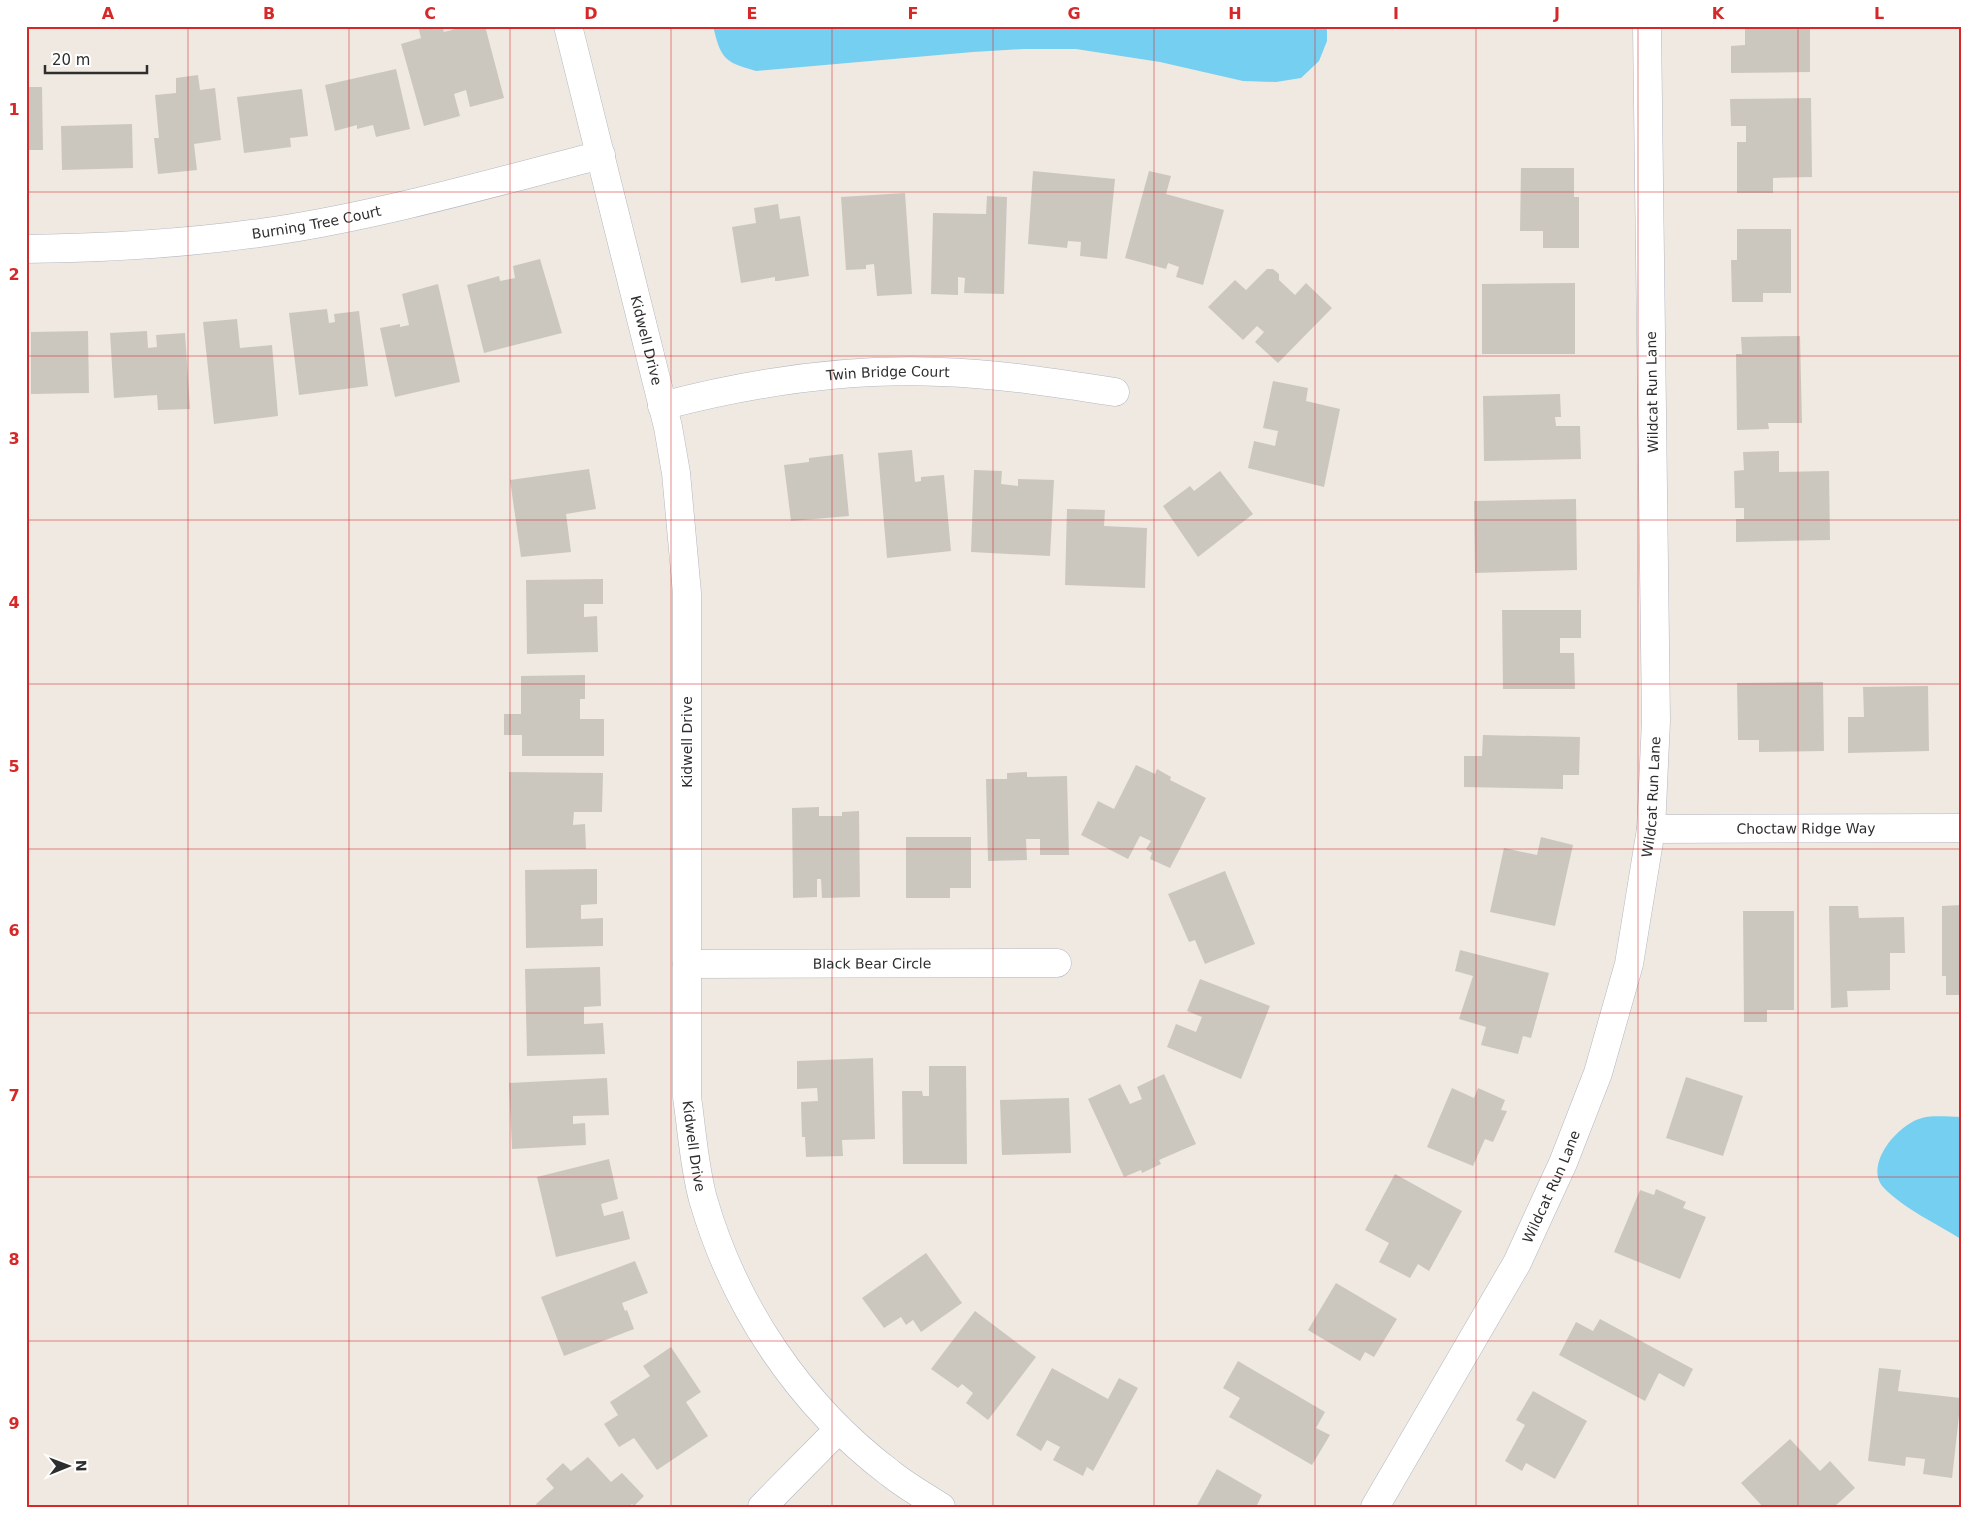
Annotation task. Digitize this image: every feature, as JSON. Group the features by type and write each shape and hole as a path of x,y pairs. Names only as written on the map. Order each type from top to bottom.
{"street":[{"name":"Kidwell Drive","path":"568,26 602,155 662,406 676,473 687,593 688,1097 690,1129 704,1199 722,1254 748,1310 808,1397 839,1429 891,1474 941,1507"},
{"name":"Wildcat Run Lane","path":"1375,1507 1517,1263 1563,1163 1598,1074 1629,964 1650,829 1656,721 1647,26"},
{"name":"Burning Tree Court","path":"26,249 170,243 281,230 386,209 602,155"},
{"name":"Twin Bridge Court","path":"662,406 719,392 773,382 858,373 914,371 984,374 1040,380 1114,392"},
{"name":"Choctaw Ridge Way","path":"1650,829 1961,828"},
{"name":"Black Bear Circle","path":"687,964 1057,963"},
{"path":"762,1507 839,1429"}],"water":[{"path":"713,26 1327,26 1327,41 1319,61 1301,78 1276,82 1243,81 1160,62 1076,49 1023,49 973,52 756,71 730,62 726,58 719,46"},
{"path":"1961,1117 1961,1239 1910,1209 1892,1195 1884,1188 1879,1179 1878,1168 1880,1157 1886,1147 1903,1128 1922,1118"}],"building":[{"path":"418,26 442,26 444,32 467,26 485,26 504,98 470,107 466,90 454,94 460,116 424,126 401,44 421,38"},
{"path":"1731,26 1810,26 1810,72 1731,73 1731,46 1745,45 1745,29 1731,29"},
{"path":"396,69 410,129 376,137 373,125 357,129 357,125 335,131 325,85"},
{"path":"198,75 200,90 215,88 221,140 194,144 197,170 158,174 154,138 159,138 155,95 176,93 176,78"},
{"path":"26,87 42,87 43,150 26,150"},
{"path":"302,89 308,136 290,138 291,147 244,153 237,97"},
{"path":"1811,98 1812,177 1773,178 1773,193 1737,193 1737,142 1746,142 1746,126 1731,126 1730,99"},
{"path":"132,124 133,168 62,170 61,126"},
{"path":"1521,168 1574,168 1574,197 1579,197 1579,248 1543,248 1543,231 1520,231"},
{"path":"1033,171 1115,179 1107,259 1080,256 1081,242 1068,241 1067,248 1028,244"},
{"path":"1149,171 1171,176 1166,194 1224,210 1203,285 1176,277 1179,267 1168,263 1166,269 1125,258"},
{"path":"905,193 912,294 877,296 874,264 866,265 866,269 846,270 841,197"},
{"path":"987,196 1007,197 1004,294 964,293 965,278 958,277 958,295 931,294 933,213 986,214"},
{"path":"778,204 780,219 800,216 809,276 778,281 775,281 775,277 741,283 732,227 756,223 754,208"},
{"path":"1737,229 1791,229 1791,293 1763,293 1763,302 1732,302 1731,260 1737,260"},
{"path":"540,259 562,333 484,353 467,285 499,276 500,281 515,278 513,266"},
{"path":"1267,269 1273,269 1279,274 1279,280 1295,295 1306,283 1332,308 1278,363 1255,342 1264,332 1257,326 1243,340 1208,307 1235,280 1246,290"},
{"path":"1575,283 1575,354 1482,354 1482,284"},
{"path":"438,284 460,382 395,397 380,328 400,324 400,327 409,325 402,294"},
{"path":"327,309 329,323 335,322 334,314 359,311 368,386 299,395 289,313"},
{"path":"237,319 240,348 272,345 278,416 214,424 203,322"},
{"path":"88,331 89,393 31,394 31,332"},
{"path":"147,331 148,348 157,347 156,335 185,333 190,409 158,410 157,395 114,398 110,333"},
{"path":"1800,336 1802,423 1768,423 1769,429 1737,430 1736,354 1742,354 1741,337"},
{"path":"1273,381 1308,388 1306,401 1340,409 1324,487 1248,468 1254,441 1275,446 1278,431 1263,428"},
{"path":"1560,394 1561,417 1555,417 1556,426 1580,426 1581,459 1484,461 1483,396"},
{"path":"912,450 915,482 921,481 921,477 944,475 951,551 887,558 878,453"},
{"path":"1779,451 1779,472 1829,471 1830,540 1736,542 1736,519 1744,519 1744,508 1735,508 1734,471 1744,470 1743,452"},
{"path":"843,454 849,516 791,521 784,465 809,462 809,458"},
{"path":"589,469 596,509 566,514 571,552 521,557 510,480"},
{"path":"974,470 1002,471 1001,484 1018,486 1018,479 1054,480 1050,556 971,552"},
{"path":"1220,471 1253,514 1198,557 1163,506 1190,486 1194,491"},
{"path":"1576,499 1577,570 1475,573 1474,501"},
{"path":"1067,509 1105,510 1104,526 1147,528 1145,588 1065,585"},
{"path":"603,579 603,604 584,604 584,617 597,616 598,652 527,654 526,580"},
{"path":"1502,610 1581,610 1581,638 1560,638 1560,653 1574,653 1575,689 1503,689"},
{"path":"585,675 585,699 580,699 580,719 604,719 604,756 522,756 522,735 504,735 504,714 521,714 521,676"},
{"path":"1823,682 1824,751 1759,752 1759,740 1738,740 1737,683"},
{"path":"1928,686 1929,751 1848,753 1848,717 1864,717 1863,687"},
{"path":"1483,735 1580,737 1579,775 1563,775 1563,789 1464,787 1464,756 1482,756"},
{"path":"1136,765 1155,774 1157,769 1171,777 1170,780 1206,798 1170,868 1150,859 1152,853 1146,849 1151,841 1140,836 1128,859 1081,835 1098,801 1114,809"},
{"path":"509,772 603,773 602,812 574,812 573,825 585,824 586,849 509,849"},
{"path":"1027,772 1027,777 1067,776 1069,855 1040,855 1040,839 1026,839 1027,860 988,861 986,779 1007,779 1007,773"},
{"path":"819,807 819,816 842,816 842,812 859,811 860,897 822,898 821,879 817,879 817,897 793,898 792,808"},
{"path":"906,837 971,837 971,888 950,888 950,898 906,898"},
{"path":"1541,837 1573,845 1555,926 1490,912 1504,848 1537,855"},
{"path":"597,869 597,904 581,905 581,919 603,918 603,946 526,948 525,870"},
{"path":"1225,871 1255,944 1205,964 1195,940 1189,942 1168,894"},
{"path":"1961,905 1961,995 1946,995 1946,976 1942,976 1942,906"},
{"path":"1829,906 1858,906 1859,918 1904,917 1905,953 1890,953 1890,990 1847,991 1848,1007 1831,1008"},
{"path":"1743,911 1794,911 1794,1010 1767,1010 1767,1022 1744,1022"},
{"path":"1460,950 1549,973 1531,1038 1523,1036 1518,1054 1481,1045 1486,1027 1459,1019 1473,976 1455,971"},
{"path":"600,967 601,1006 584,1007 584,1024 603,1023 605,1054 527,1056 525,969"},
{"path":"1200,979 1270,1006 1241,1079 1167,1047 1176,1024 1196,1032 1202,1017 1187,1011"},
{"path":"873,1058 875,1139 842,1140 843,1156 806,1157 805,1137 802,1137 801,1102 818,1101 817,1088 797,1089 797,1061"},
{"path":"929,1066 966,1066 967,1164 903,1164 902,1091 922,1091 923,1096 929,1096"},
{"path":"1164,1074 1196,1144 1159,1160 1161,1164 1142,1173 1141,1170 1124,1177 1088,1099 1120,1084 1130,1104 1142,1099 1137,1087"},
{"path":"1686,1077 1743,1096 1723,1156 1666,1138"},
{"path":"607,1078 609,1115 573,1116 573,1124 585,1123 586,1145 512,1149 509,1083"},
{"path":"1452,1088 1474,1098 1478,1088 1505,1100 1501,1110 1507,1111 1493,1142 1485,1139 1473,1166 1427,1147"},
{"path":"1069,1098 1071,1153 1002,1155 1000,1100"},
{"path":"609,1159 618,1199 601,1204 604,1216 623,1211 630,1239 556,1257 537,1177"},
{"path":"1395,1174 1462,1211 1429,1271 1418,1264 1410,1278 1379,1262 1389,1243 1365,1230"},
{"path":"1656,1189 1686,1202 1683,1208 1706,1217 1680,1279 1614,1252 1640,1190 1654,1195"},
{"path":"926,1253 962,1303 921,1332 913,1320 906,1325 901,1317 884,1328 862,1298"},
{"path":"635,1261 648,1293 622,1303 625,1311 627,1310 634,1329 564,1356 541,1297"},
{"path":"1336,1283 1397,1319 1374,1357 1365,1352 1360,1361 1308,1330"},
{"path":"975,1311 1036,1357 988,1420 966,1403 973,1393 962,1384 958,1388 931,1369"},
{"path":"1600,1319 1693,1369 1684,1387 1659,1373 1645,1401 1559,1355 1576,1322 1593,1331"},
{"path":"671,1347 701,1392 686,1402 708,1436 657,1470 634,1438 619,1447 604,1424 618,1415 610,1402 650,1376 643,1366"},
{"path":"1238,1361 1325,1412 1316,1428 1330,1435 1312,1465 1229,1417 1240,1398 1223,1388"},
{"path":"1052,1368 1108,1399 1119,1378 1138,1388 1093,1471 1087,1467 1083,1476 1053,1460 1060,1447 1047,1440 1041,1451 1016,1435"},
{"path":"1879,1368 1901,1370 1898,1391 1961,1398 1952,1478 1923,1474 1925,1459 1906,1457 1905,1466 1868,1461"},
{"path":"1533,1391 1587,1421 1555,1479 1526,1463 1522,1471 1505,1461 1525,1425 1516,1420"},
{"path":"1790,1439 1820,1471 1830,1461 1855,1488 1834,1507 1763,1507 1741,1483"},
{"path":"588,1457 611,1482 622,1473 644,1496 634,1506 632,1504 629,1507 538,1507 536,1504 554,1488 546,1479 563,1463 571,1471"},
{"path":"1217,1469 1262,1495 1256,1507 1196,1507"}]}
